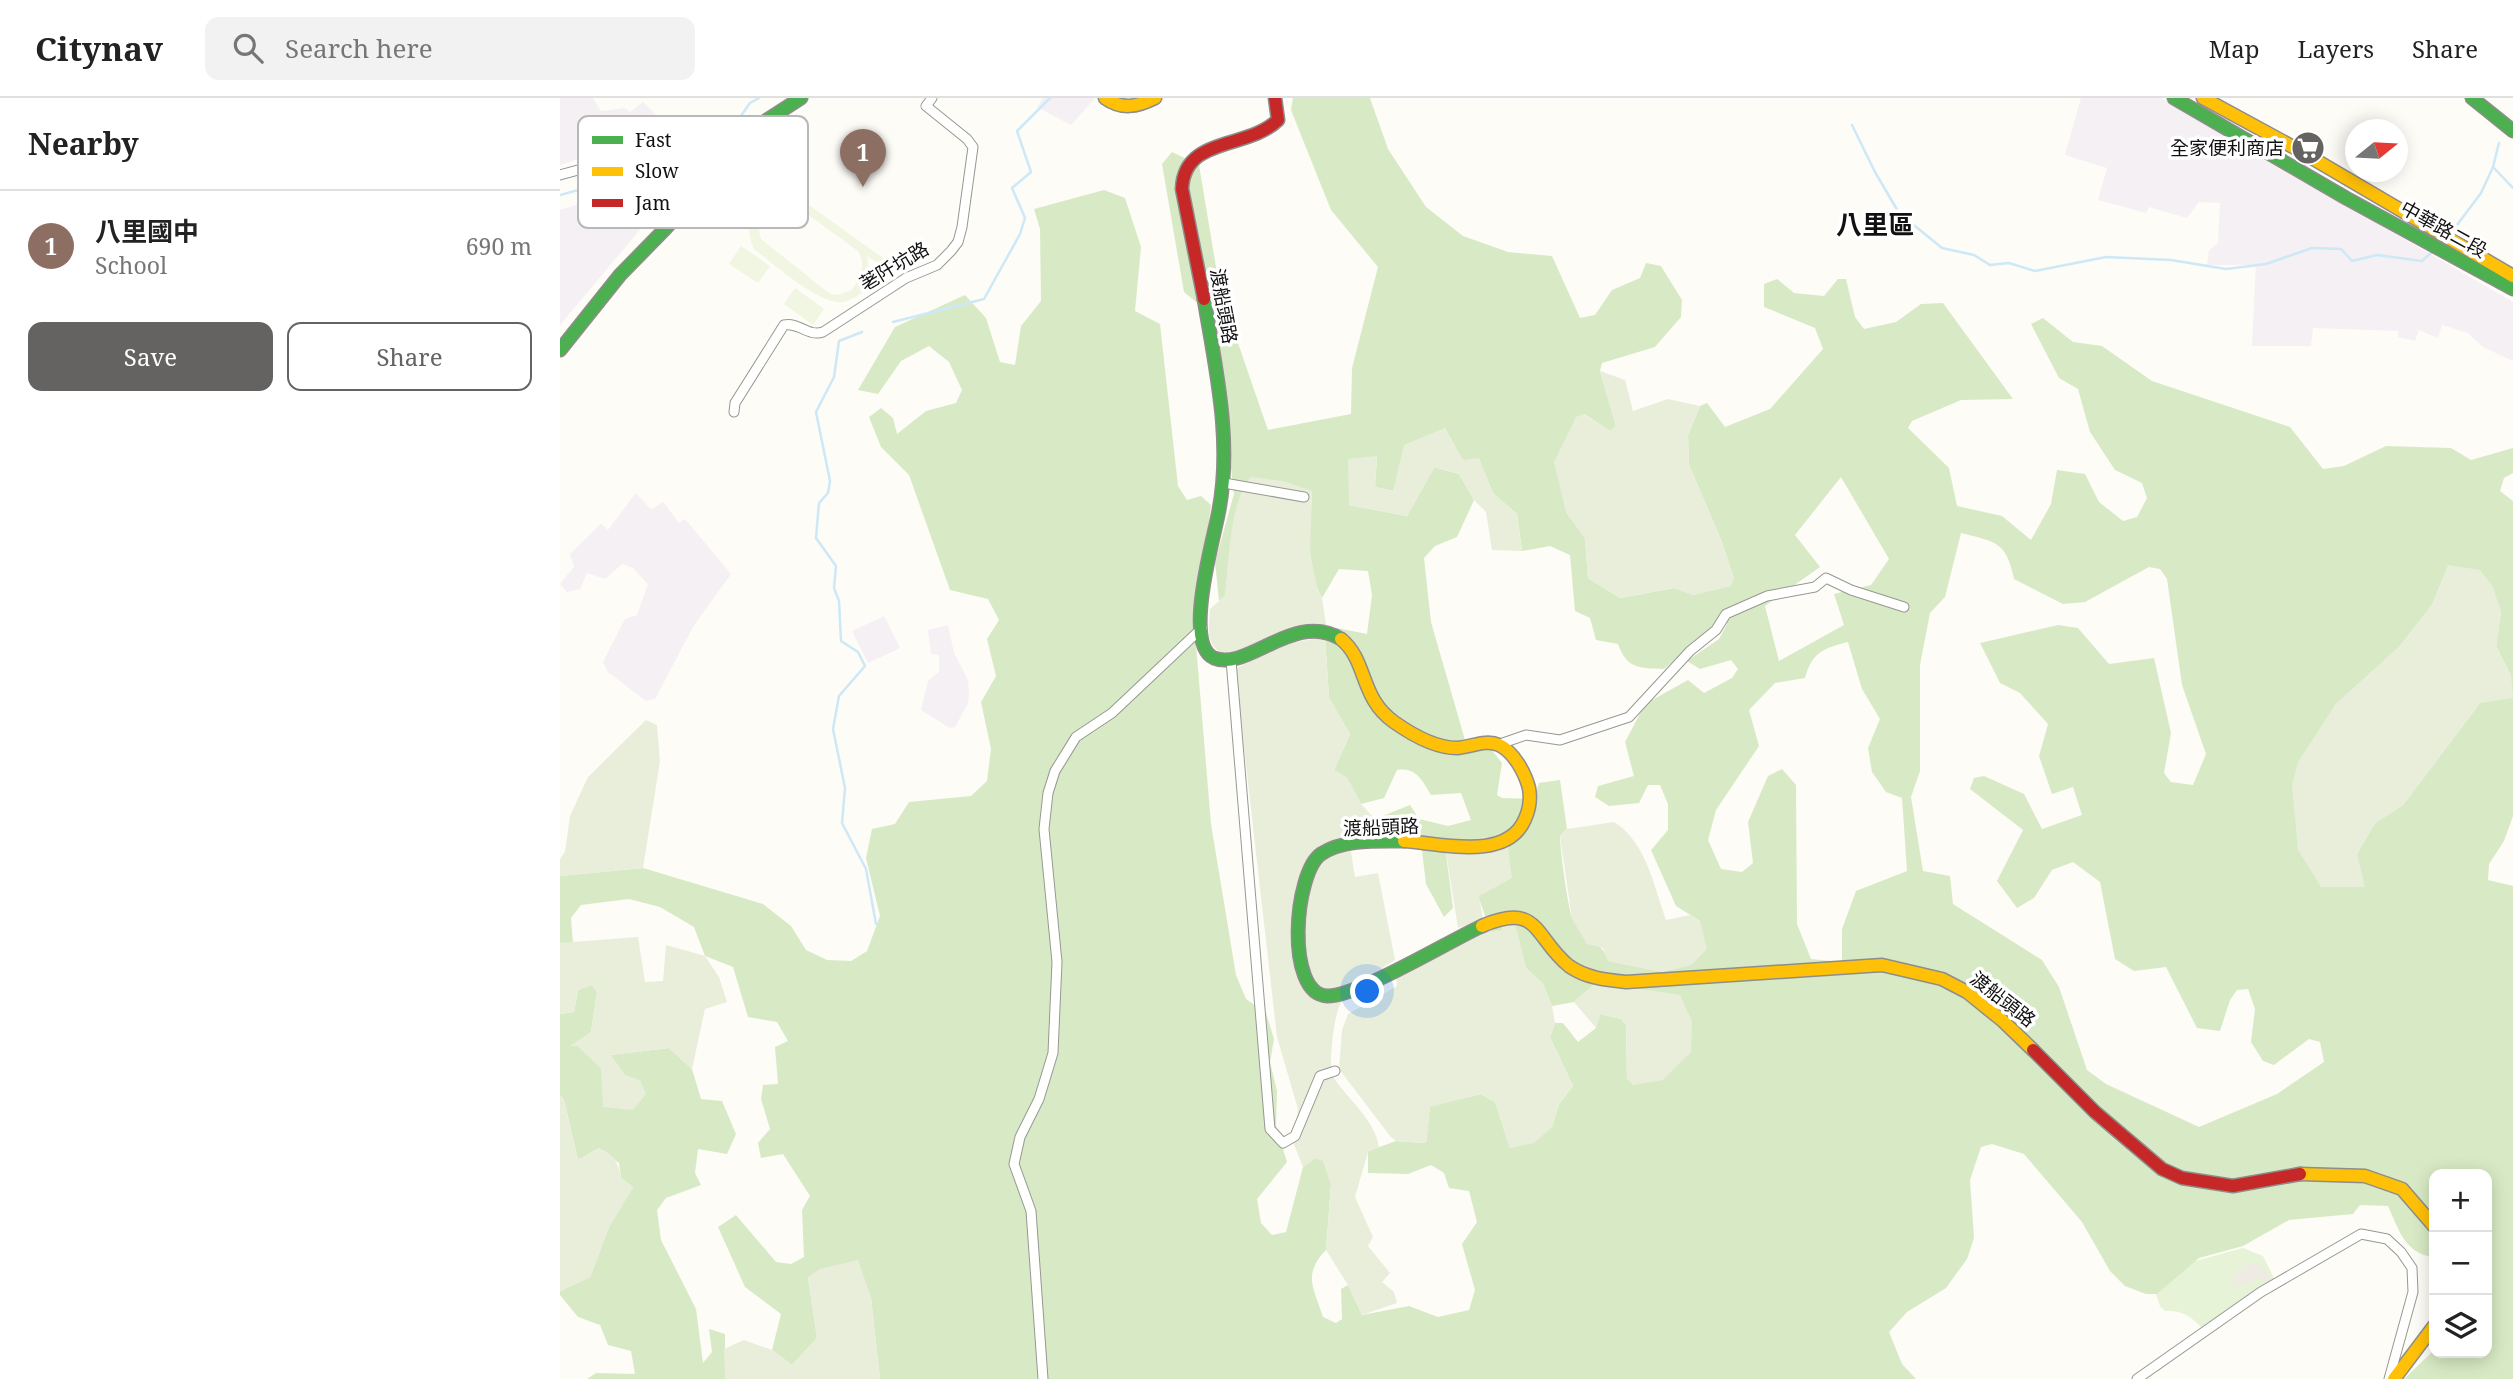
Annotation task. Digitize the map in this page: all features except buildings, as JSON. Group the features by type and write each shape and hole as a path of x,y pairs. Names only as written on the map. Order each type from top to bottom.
{"street":[{"path":"774,116 800,98"},
{"name":"荖阡坑路","path":"734,412 735,403 784,325 793,325 814,334 823,332 906,278 937,265 958,242 973,147 926,106 932,98"},
{"path":"1105,98 1118,107 1130,108 1154,98"},
{"name":"渡船頭路","path":"1231,660 1213,657 1206,650 1200,616 1224,483 1223,424 1206,308 1182,189 1182,173 1194,157 1202,152 1264,133 1278,120 1275,98"},
{"name":"中華路二段","path":"2174,98 2346,198 2512,280"},
{"name":"中華路二段","path":"2203,98 2295,148 2512,280"},
{"path":"2472,98 2513,131"},
{"path":"560,175 578,170"},
{"path":"560,350 620,275 666,228"},
{"path":"1224,483 1304,497"},
{"path":"1335,1071 1320,1076 1295,1136 1283,1143 1270,1129 1231,660 1283,637 1328,632 1340,636 1350,648 1373,702 1398,726 1444,747 1464,747 1490,741 1500,744 1526,736 1560,740 1629,717 1690,651 1716,630 1726,614 1768,596 1815,587 1826,578 1851,590 1904,607"},
{"path":"1043,1379 1031,1211 1014,1164 1020,1137 1039,1099 1053,1052 1057,962 1044,829 1048,793 1055,771 1076,737 1112,713 1202,628"},
{"name":"渡船頭路","path":"1500,744 1511,754 1524,774 1529,788 1531,806 1524,824 1513,836 1496,845 1478,846 1413,842 1346,845 1318,855 1309,867 1299,915 1300,964 1305,979 1316,992 1327,997 1346,993 1451,939 1497,919 1511,916 1520,916 1532,922 1567,965 1590,978 1626,982 1882,965 1942,979 1967,992 2034,1049 2095,1112 2162,1169 2191,1180 2233,1186 2308,1173 2365,1175 2402,1189 2429,1220"},
{"path":"2137,1379 2260,1292 2361,1234 2387,1240 2412,1268 2413,1292 2392,1379"},
{"path":"2392,1379 2429,1332"}],"shaded area":[{"path":"560,98 593,98 601,111 625,108 630,112 643,102 657,116 578,116 578,159 560,165"},
{"path":"1043,98 1095,98 1071,125 1037,107"},
{"path":"2081,98 2161,98 2513,302 2513,361 2483,347 2468,333 2442,325 2438,338 2419,330 2415,341 2398,337 2398,331 2313,328 2311,346 2252,346 2256,265 2207,265 2209,250 2218,243 2220,203 2199,202 2187,218 2149,207 2146,213 2098,200 2107,168 2065,155"},
{"path":"578,204 578,228 641,228 560,325 560,210"},
{"path":"636,493 651,510 663,502 679,523 685,519 731,574 694,625 655,699 646,701 608,672 603,662 625,619 637,615 648,584 633,568 622,564 605,579 587,573 580,589 567,592 560,584 574,567 570,554 601,524 608,530"},
{"path":"884,616 900,648 868,663 852,631"},
{"path":"948,625 954,653 968,680 969,693 968,703 955,727 950,728 921,710 928,681 939,672 939,655 931,654 928,630"},
{"path":"2248,1263 2265,1267 2272,1281 2267,1284 2262,1278 2234,1288 2234,1274"}],"green space":[{"path":"1293,98 1370,98 1388,149 1426,207 1463,236 1508,252 1552,256 1580,318 1595,315 1612,290 1640,278 1646,263 1661,266 1682,300 1681,317 1655,347 1602,363 1600,371 1616,426 1610,431 1584,414 1566,512 1585,538 1588,578 1620,598 1674,588 1694,595 1734,579 1722,542 1689,465 1688,435 1700,406 1707,403 1725,427 1770,409 1823,349 1815,328 1764,307 1764,284 1777,279 1794,293 1824,296 1838,279 1846,279 1855,317 1864,329 1896,322 1921,304 1943,303 2013,399 1961,400 1912,421 1908,428 1949,468 1957,506 2002,516 2031,540 2051,504 2057,470 2085,474 2099,502 2123,521 2137,517 2147,498 2142,483 2115,470 2090,432 2078,389 2059,378 2031,324 2043,318 2073,342 2102,346 2152,381 2290,427 2323,469 2344,466 2386,446 2451,448 2471,460 2513,448 2513,473 2504,478 2500,491 2513,501 2513,816 2504,841 2489,864 2488,880 2513,886 2513,1379 2404,1379 2429,1355 2429,1358 2492,1358 2492,1169 2429,1169 2429,1256 2416,1251 2404,1239 2388,1206 2360,1205 2353,1214 2289,1220 2243,1246 2199,1258 2157,1294 2146,1294 2125,1286 2110,1271 2082,1222 2024,1154 1992,1144 1981,1147 1970,1180 1974,1238 1967,1259 1946,1288 1907,1312 1889,1332 1902,1364 1916,1379 880,1379 871,1298 808,1277 817,1338 792,1365 772,1350 781,1314 745,1287 718,1227 736,1215 776,1262 791,1264 804,1257 802,1210 810,1196 783,1154 761,1158 758,1143 770,1129 761,1099 763,1085 778,1084 775,1047 788,1041 777,1022 748,1017 733,967 705,956 694,927 660,907 629,899 581,905 571,918 573,943 560,943 560,876 643,868 763,904 791,926 806,950 827,960 851,961 867,951 880,916 866,858 872,829 895,824 909,802 971,796 987,781 991,749 981,702 996,676 987,639 999,620 988,599 950,590 909,475 881,447 869,417 881,408 893,418 897,434 926,411 956,403 962,390 949,362 929,346 901,361 878,394 858,390 895,327 965,295 986,318 1000,362 1015,365 1021,326 1041,301 1040,229 1034,209 1104,190 1125,198 1141,247 1135,311 1160,324 1178,486 1187,500 1201,496 1211,505 1195,633 1211,824 1236,975 1246,999 1266,1013 1274,1039 1270,1062 1277,1091 1276,1126 1287,1162 1257,1199 1261,1223 1272,1235 1286,1232 1303,1167 1315,1158 1323,1160 1331,1184 1326,1250 1314,1267 1312,1282 1323,1317 1336,1323 1342,1319 1341,1289 1348,1285 1362,1315 1409,1306 1438,1317 1469,1310 1475,1290 1462,1244 1477,1222 1469,1191 1449,1188 1444,1173 1431,1165 1408,1174 1368,1173 1368,1151 1396,1141 1426,1143 1430,1106 1481,1094 1495,1102 1510,1148 1552,1127 1559,1104 1573,1086 1550,1037 1555,1023 1563,1023 1578,1042 1596,1028 1600,1014 1621,1019 1626,1025 1627,1079 1691,1052 1597,982 1574,1002 1552,1006 1543,984 1526,968 1513,918 1501,931 1491,932 1478,896 1511,878 1445,846 1453,908 1444,917 1426,884 1421,843 1375,833 1375,819 1410,805 1419,819 1448,826 1471,820 1461,793 1431,795 1418,776 1409,771 1397,770 1384,798 1361,804 1347,778 1334,770 1350,734 1329,698 1325,637 1337,628 1367,634 1372,595 1368,571 1339,569 1322,598 1316,586 1311,559 1312,491 1235,514 1225,596 1219,601 1215,562 1234,494 1213,316 1184,292 1162,164 1172,152 1199,165 1220,291 1268,430 1351,414 1352,368 1378,267 1331,210 1291,110","holes":["1445,428 1463,461 1479,459 1493,493 1517,514 1522,551 1550,546 1570,555 1575,611 1590,618 1596,640 1618,644 1625,658 1635,666 1664,669 1722,620 1727,624 1719,639 1687,661 1700,669 1731,660 1738,669 1732,678 1704,693 1688,680 1645,704 1625,742 1634,776 1598,786 1595,797 1609,806 1639,803 1648,785 1660,785 1668,804 1668,830 1651,850 1676,906 1700,921 1663,972 1609,961 1601,947 1581,930 1573,919 1560,843 1560,836 1567,829 1560,780 1539,783 1534,799 1502,798 1497,795 1502,763 1491,749 1465,740 1431,622 1424,558 1435,546 1457,537 1474,500 1459,474 1434,467 1407,516 1349,505 1377,456 1375,487 1393,491","1841,477 1889,559 1871,585 1834,594 1844,625 1779,661 1765,606 1820,567 1795,535","1961,533 1998,545 2007,557 2014,579 2063,604 2085,602 2149,567 2160,569 2167,579 2182,685 2206,754 2193,785 2171,782 2164,773 2171,733 2154,658 2109,664 2078,628 2058,625 1980,643 2000,683 2020,693 2048,724 2039,756 2052,794 2073,787 2082,815 2042,829 2024,794 1984,776 1974,778 1970,789 2023,830 1997,881 2017,908 2034,898 2052,870 2073,862 2100,882 2115,959 2134,971 2166,967 2197,1028 2220,1031 2230,1000 2237,990 2248,989 2255,1009 2251,1042 2263,1061 2274,1065 2309,1039 2320,1042 2324,1062 2277,1094 2199,1127 2106,1084 2087,1070 2059,987 2042,960 1953,904 1950,876 1923,871 1911,797 1920,771 1920,665 1930,613 1945,597","2448,566 2501,612 2496,646 2511,676 2480,703 2403,805 2375,823 2357,854 2335,705 2399,647 2432,605","1848,642 1862,689 1880,719 1868,748 1872,772 1886,792 1902,798 1907,871 1856,891 1842,929 1842,962 1811,959 1797,924 1796,785 1782,769 1768,776 1748,822 1753,863 1742,872 1721,869 1708,840 1716,810 1759,746 1749,710 1775,683 1805,678 1811,662 1820,652"]},
{"path":"808,204 894,266 890,271 867,256 869,272 866,289 845,301 832,301 809,290 754,249 749,228 759,228 761,239 830,294 838,295 852,290 862,275 862,260 858,251 808,214"},
{"path":"741,246 770,266 758,283 729,264"},
{"path":"795,288 824,309 813,325 784,304"},
{"path":"1600,371 1625,380 1633,411 1668,399 1700,406 1688,435 1689,465 1722,542 1734,579 1731,586 1694,595 1673,588 1620,598 1588,578 1585,538 1566,512 1554,462 1576,417 1583,414 1610,431 1616,426"},
{"path":"1445,428 1463,460 1479,458 1493,493 1517,514 1522,551 1492,550 1486,512 1474,500 1459,474 1435,467 1407,516 1349,505 1348,459 1377,456 1375,487 1393,491 1404,445"},
{"path":"1251,477 1283,481 1312,491 1310,553 1318,592 1322,598 1327,631 1228,656 1211,643 1210,609 1225,596 1234,517 1238,502"},
{"path":"2448,565 2480,570 2493,587 2501,612 2496,646 2511,676 2513,698 2480,703 2403,805 2375,823 2357,854 2365,887 2321,887 2298,850 2292,785 2298,762 2335,705 2399,647 2432,605"},
{"path":"1325,637 1329,698 1350,734 1334,770 1347,778 1361,804 1375,819 1375,833 1350,846 1355,877 1378,873 1395,960 1357,984 1343,1000 1334,1025 1332,1044 1332,1073 1368,1120 1377,1138 1379,1147 1368,1152 1355,1197 1373,1237 1368,1246 1390,1273 1382,1282 1394,1292 1397,1303 1362,1315 1348,1285 1326,1250 1331,1184 1323,1161 1315,1158 1303,1167 1293,1142 1298,1109 1277,1037 1235,669 1284,644"},
{"path":"646,720 657,725 660,761 643,868 560,876 560,859 565,852 570,816 588,777"},
{"path":"1614,822 1634,841 1648,866 1666,920 1690,915 1700,921 1707,949 1691,965 1663,972 1608,961 1603,948 1587,944 1572,919 1560,836 1567,829"},
{"path":"1484,837 1507,841 1512,878 1479,896 1483,920 1458,928 1445,846"},
{"path":"1513,917 1526,968 1543,984 1552,1006 1555,1023 1550,1037 1573,1086 1559,1104 1552,1127 1534,1143 1510,1148 1495,1102 1481,1094 1430,1107 1426,1143 1396,1141 1339,1069 1342,1030 1348,1014 1397,986 1396,972 1487,926 1491,932 1501,931 1505,918"},
{"path":"638,937 645,982 663,981 666,945 705,956 719,977 727,1002 705,1009 692,1069 669,1048 611,1055 625,1075 640,1080 646,1094 633,1110 603,1107 601,1068 578,1046 570,1046 591,1032 597,992 592,985 578,990 574,1012 560,1014 560,943"},
{"path":"1597,982 1680,995 1692,1021 1691,1052 1663,1080 1633,1085 1627,1079 1626,1025 1621,1019 1600,1014 1596,1028 1574,1002"},
{"path":"592,985 597,992 591,1032 572,1046 578,1046 601,1068 625,1075 610,1055 669,1048 692,1069 701,1099 722,1101 736,1134 727,1154 698,1149 695,1173 701,1185 666,1198 657,1210 661,1240 696,1309 703,1363 712,1352 709,1329 725,1334 725,1379 587,1379 596,1373 635,1374 631,1351 608,1345 600,1325 578,1317 560,1295 560,1291 590,1277 609,1227 633,1187 621,1178 619,1163 599,1148 578,1160 564,1100 560,1095 560,1014 574,1012 578,990"},
{"path":"560,1095 564,1100 578,1160 599,1148 604,1150 615,1160 621,1178 633,1187 609,1227 590,1277 560,1291"},
{"path":"2243,1248 2263,1256 2275,1280 2201,1327 2185,1314 2165,1311 2160,1306 2155,1292 2184,1264"},
{"path":"858,1260 871,1298 880,1379 725,1379 724,1349 744,1340 772,1350 792,1365 817,1338 808,1277 820,1269"}],"waterway":[{"path":"741,116 750,103 759,98"},
{"path":"893,322 984,299 1020,234 1025,218 1012,188 1031,172 1017,131 1050,98"},
{"path":"1852,125 1899,213 1942,248 1974,255 1990,265 2009,263 2035,271 2106,257 2171,260 2226,269 2266,264 2312,248 2341,249 2352,261 2377,255 2422,261 2432,252"},
{"path":"2499,143 2493,167 2513,188"},
{"path":"2451,233 2481,193 2493,167"},
{"path":"560,195 578,190"},
{"path":"862,332 839,341 834,377 816,412 830,481 828,493 819,503 816,538 836,566 834,588 839,601 841,641 858,652 865,666 839,696 833,729 845,788 842,823 866,869 876,924"}],"traffic: fast":[{"path":"773,116 801,98"},
{"path":"2174,98 2346,198 2513,289"},
{"path":"2472,98 2513,131"},
{"path":"560,350 620,275 666,228"},
{"path":"1204,299 1218,380 1224,461 1218,515 1202,591 1201,634 1205,649 1214,658 1227,660 1306,632 1324,632 1341,639"},
{"path":"1404,841 1361,842 1340,846 1321,854 1312,865 1300,907 1298,931 1305,976 1314,990 1327,996 1359,988 1482,926"}],"traffic: slow":[{"path":"1105,98 1124,106 1155,98"},
{"path":"2203,98 2295,148 2513,276"},
{"path":"1341,639 1356,658 1375,702 1394,722 1416,736 1441,746 1457,748 1484,743 1499,745 1514,758 1529,788 1527,815 1516,832 1504,841 1471,847 1404,841"},
{"path":"1482,926 1501,919 1526,920 1569,966 1596,978 1626,982 1882,965 1942,979 1967,992 2033,1050"},
{"path":"2300,1174 2365,1176 2402,1189 2429,1220"},
{"path":"2394,1379 2429,1333"}],"traffic: jam":[{"path":"1204,299 1182,189 1185,172 1193,160 1205,152 1250,136 1278,120 1275,98"},
{"path":"2033,1050 2095,1112 2162,1169 2182,1178 2233,1186 2300,1174"}],"place":[{"name":"全家便利商店","path":"2308,148"},
{"name":"八里國中","path":"863,187"}],"district":[{"name":"八里區","path":"1875,224"}]}
